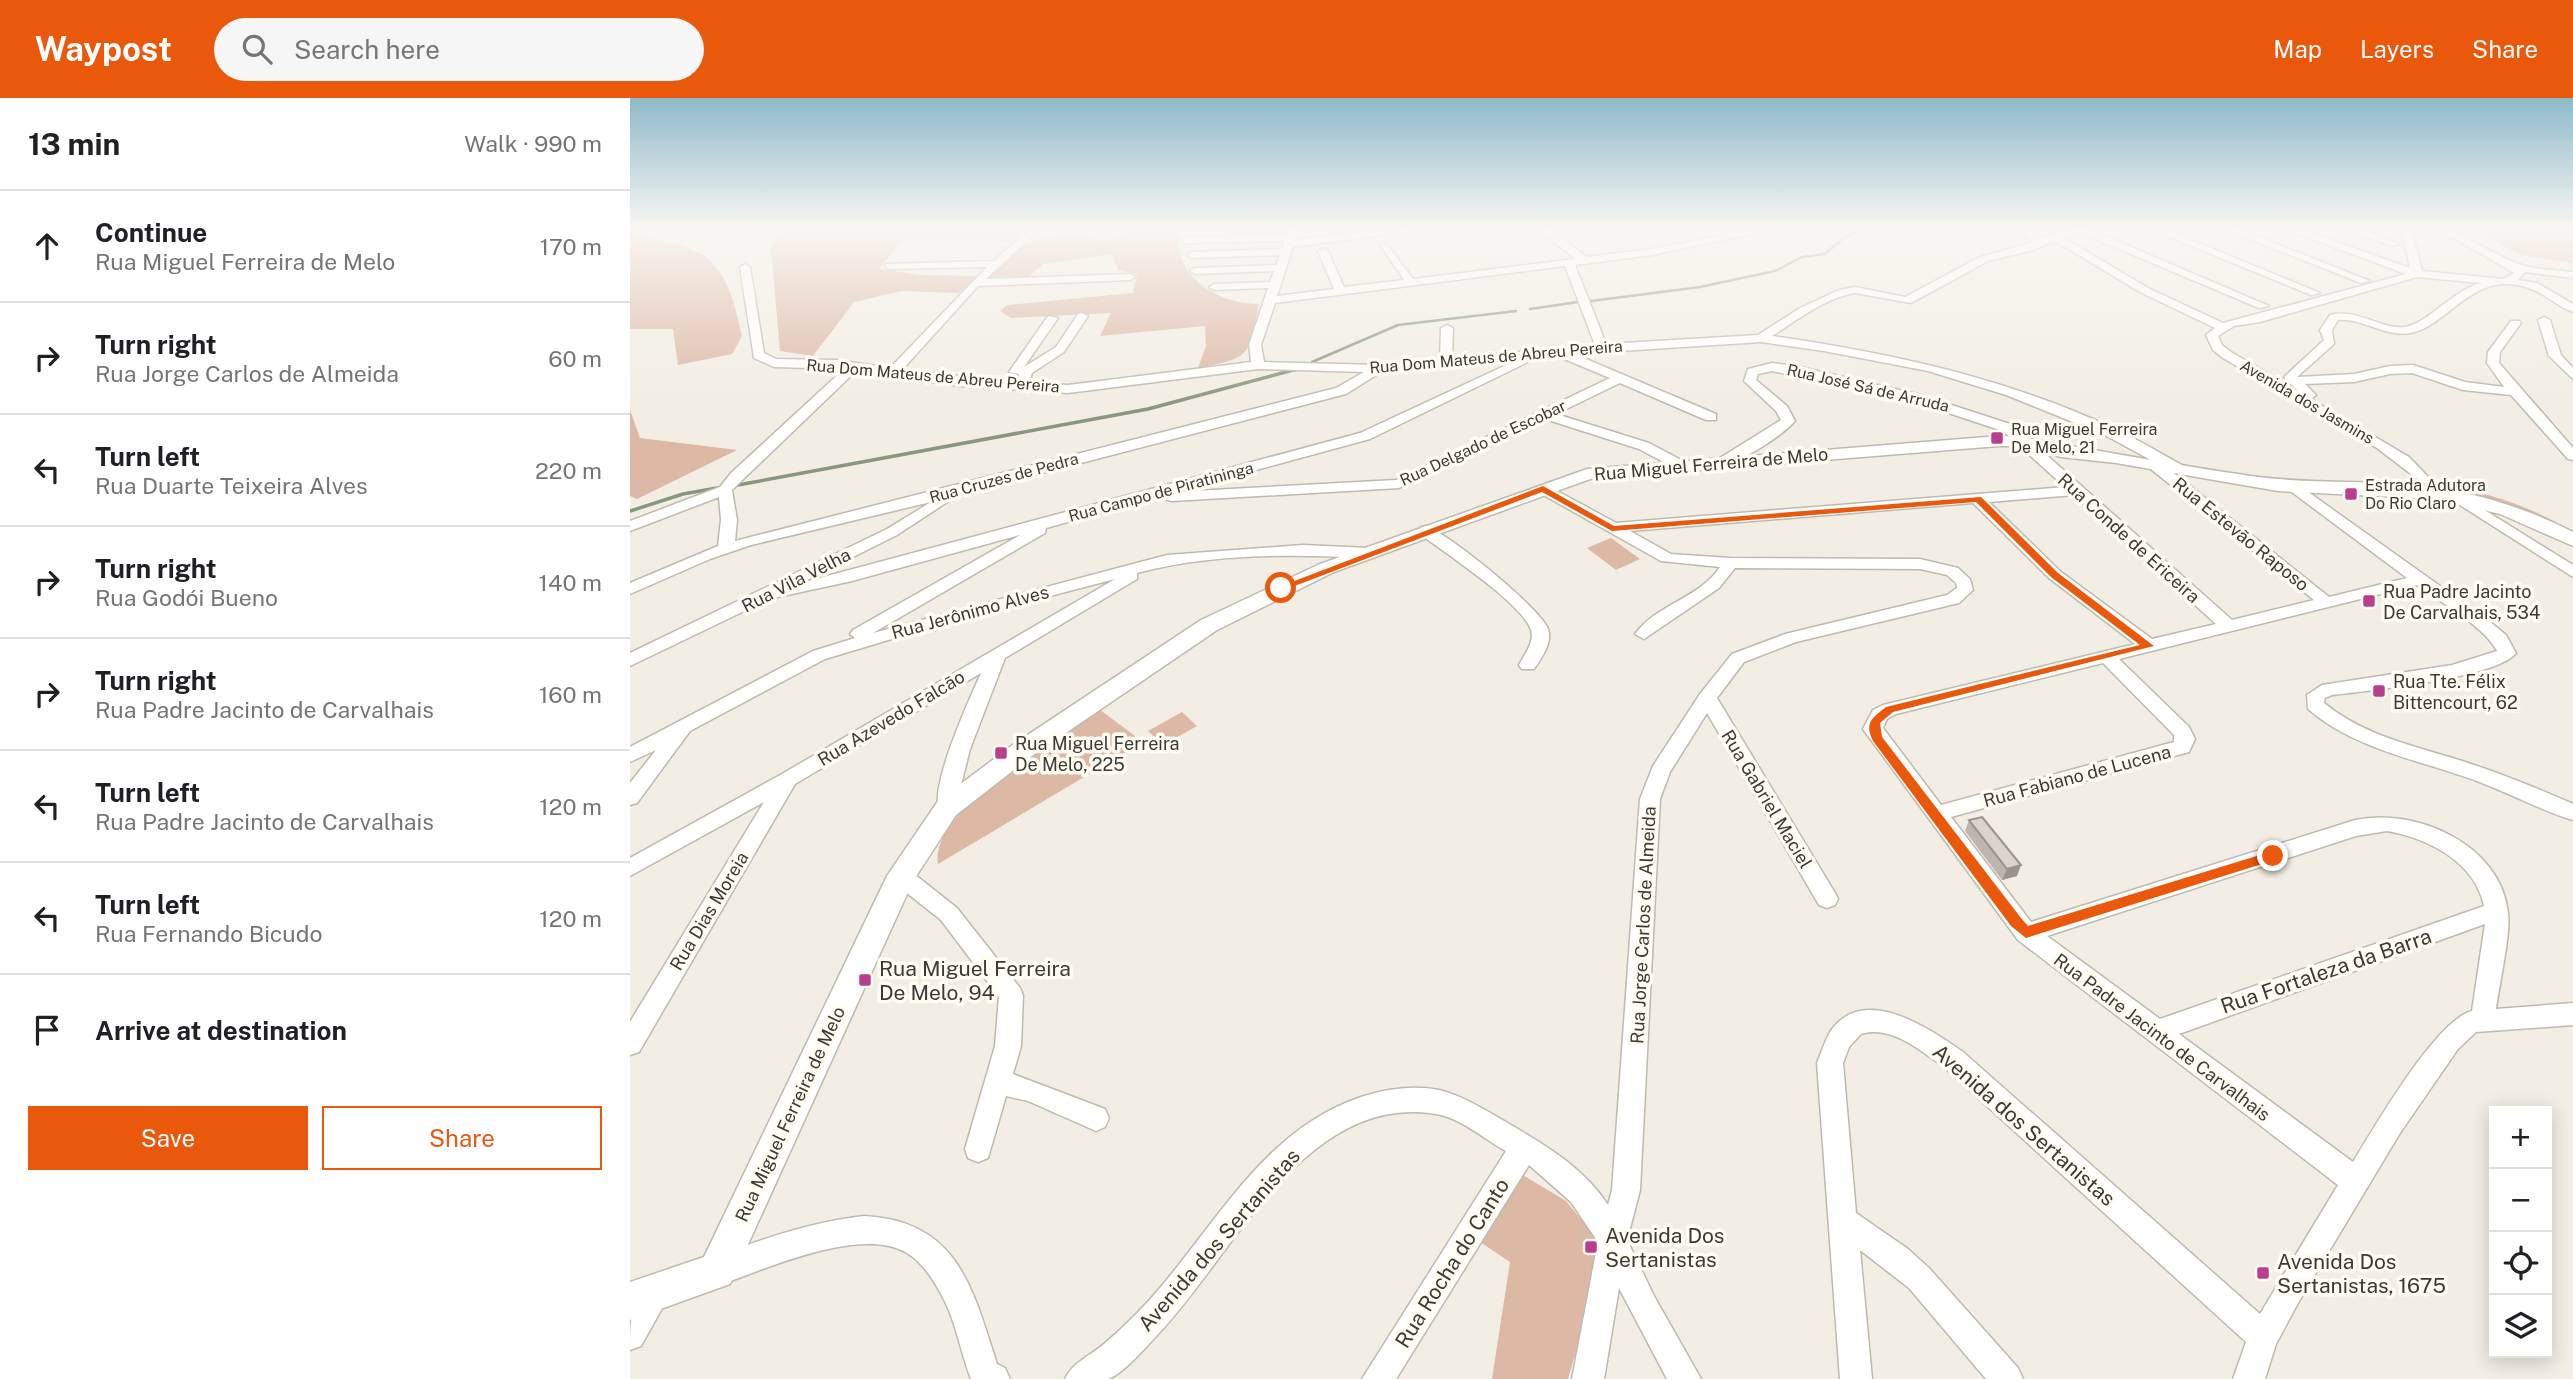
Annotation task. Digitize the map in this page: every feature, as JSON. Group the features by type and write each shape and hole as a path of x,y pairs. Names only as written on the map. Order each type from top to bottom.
{"main road":[{"name":"Rua Miguel Ferreira de Melo","path":"717,1271 901,876 947,808 1023,750 1209,625 1331,559 1370,552 1543,489 1601,471 1988,442 2076,452 2292,487 2388,489"},
{"name":"Avenida dos Jasmins","path":"2388,489 2424,480 2510,500 2573,528"},
{"path":"2388,489 2454,495 2519,515 2573,540"},
{"path":"643,1297 717,1271"}],"street":[{"name":"Rua Dom Mateus de Abreu Pereira","path":"748,287 755,345 761,359 774,363 853,367 1021,387 1083,389 1258,365 1378,369 1597,348 1761,338 1930,368 2000,388 2110,432 2180,470"},
{"path":"892,373 972,287"},
{"path":"1214,287 1221,287"},
{"path":"1258,365 1254,351 1275,287"},
{"path":"1338,287 1340,291"},
{"path":"1269,300 1377,287"},
{"path":"1577,287 1597,348 1584,364"},
{"path":"1761,338 1804,310 1843,292 1855,290 1908,301 1934,287"},
{"path":"2139,287 2226,325 2256,320 2372,287"},
{"path":"2219,287 2263,306"},
{"path":"2299,287 2315,293"},
{"path":"2226,325 2235,316 2263,306 2341,287"},
{"path":"2330,415 2292,381 2291,377 2330,341 2326,330 2334,317 2361,317 2408,331 2470,290 2482,287"},
{"path":"2540,287 2573,309"},
{"path":"1021,387 1027,371 1060,349 1082,316"},
{"path":"1006,386 1052,318"},
{"path":"2544,320 2555,356 2573,375"},
{"path":"2515,323 2493,357 2496,368 2573,456"},
{"name":"Avenida dos Jasmins","path":"2226,325 2212,335 2217,347 2227,355 2259,377 2330,415 2404,460 2424,480"},
{"path":"1446,362 1447,328"},
{"path":"1560,352 1711,417"},
{"name":"Rua Campo de Piratininga","path":"771,594 824,584 1365,436 1538,355"},
{"path":"630,526 725,490 736,476 853,367"},
{"name":"Rua José Sá de Arruda","path":"1725,461 1776,432 1788,421 1782,409 1750,381 1752,372 1772,367 1889,391 1963,411 2008,428 2027,445"},
{"name":"Rua Cruzes de Pedra","path":"630,589 726,548 1340,391 1378,369"},
{"path":"2292,381 2354,378 2390,370 2413,369 2463,386 2515,392"},
{"name":"Rua Delgado de Escobar","path":"1133,500 1399,484 1618,379"},
{"path":"1543,414 1654,450 1678,464"},
{"name":"Rua Conde de Ericeira","path":"2027,445 2229,626"},
{"name":"Rua Estevão Raposo","path":"2157,466 2326,602"},
{"path":"2292,487 2483,625 2500,639 2507,653 2492,661 2460,668 2328,689 2316,695 2315,705 2331,718 2371,737 2474,772 2573,812"},
{"name":"Rua Jorge Carlos de Almeida","path":"1543,489 1667,558 1730,564 1939,566 1959,576 1965,590 1953,599 1791,638 1751,651 1731,664 1660,771 1650,799 1626,1190 1613,1237 1588,1379"},
{"path":"725,490 729,520 726,548"},
{"path":"1612,528 2076,490"},
{"name":"Rua Vila Velha","path":"630,660 771,594 922,516 957,491"},
{"path":"2454,495 2573,572"},
{"path":"1978,499 2055,575 2149,646"},
{"path":"819,655 918,602 1052,522"},
{"path":"1425,531 1505,591 1537,624 1539,642 1528,666"},
{"name":"Rua Jerônimo Alves","path":"630,755 819,655 1149,564 1192,556 1331,559"},
{"name":"Rua Azevedo Falcão","path":"630,868 789,779 1149,564"},
{"path":"1644,634 1672,609 1718,582 1730,564"},
{"name":"Rua Padre Jacinto de Carvalhais","path":"2356,1181 2026,933 1877,738 1873,729 1880,715 1890,709 2418,580"},
{"path":"947,808 950,780 961,744 998,655"},
{"name":"Rua Fabiano de Lucena","path":"1935,814 2182,747 2185,739 2182,732 2106,657"},
{"name":"Rua Gabriel Maciel","path":"1707,698 1827,899"},
{"path":"630,798 686,724"},
{"name":"Rua Dias Moreia","path":"630,1044 789,779"},
{"path":"2026,933 2355,828 2385,823 2425,833 2463,855 2493,893 2497,911 2483,1019"},
{"path":"901,876 949,914 1012,995 1012,1024 978,1149"},
{"name":"Rua Fortaleza da Barra","path":"2155,1032 2227,1004 2497,911"},
{"path":"2249,1379 2263,1337 2356,1181 2449,1041 2470,1022 2483,1019 2573,1014"},
{"name":"Avenida dos Sertanistas","path":"1856,1379 1830,1063 1833,1052 1846,1031 1873,1020 1894,1023 1918,1033 1954,1060 2263,1337"},
{"path":"998,1082 1030,1090 1096,1118"},
{"name":"Avenida dos Sertanistas","path":"1081,1379 1108,1363 1143,1330 1282,1160 1311,1134 1344,1116 1372,1106 1436,1102 1457,1109 1525,1146 1572,1182 1613,1237 1652,1325 1685,1379"},
{"name":"Rua Rocha do Canto","path":"1378,1379 1525,1146"},
{"path":"1842,1220 1898,1259 1919,1278 2007,1379"},
{"path":"717,1271 821,1238 854,1232 886,1231 911,1238 935,1259 954,1287 988,1378"},
{"path":"630,1335 643,1297"}],"shaded area":[{"path":"630,287 728,287 742,336 732,354 678,365 673,329 630,329"},
{"path":"774,287 966,287 959,293 902,291 854,302 813,356 780,351"},
{"path":"1134,287 1204,287 1225,298 1259,304 1253,335 1245,352 1239,357 1198,368 1206,346 1205,326 1100,336 1111,313 1011,318 1000,311 1007,305 1133,293"},
{"path":"630,410 640,438 737,450 637,499 630,496"},
{"path":"2416,483 2457,488 2498,498 2555,522 2573,532 2573,537 2414,485"},
{"path":"1611,538 1640,559 1616,570 1587,548"},
{"path":"1099,709 1143,742 938,864 941,843 954,821 974,799 1028,756"},
{"path":"1182,712 1197,726 1163,745 1148,731"},
{"path":"1521,1174 1566,1201 1594,1235 1599,1271 1568,1379 1492,1379 1510,1262 1480,1242"}],"building":[{"path":"1982,817 2021,865 2007,869 1969,820"}],"waterway":[{"path":"1591,301 1701,287"},
{"path":"1530,309 1578,302"},
{"path":"1312,362 1398,325 1516,311"},
{"path":"738,485 1148,409 1297,369"},
{"path":"630,511 683,494 717,488"}],"place":[{"name":"Rua Miguel Ferreira De Melo, 21","path":"1997,438"},
{"name":"Estrada Adutora Do Rio Claro","path":"2351,494"},
{"name":"Rua Padre Jacinto De Carvalhais, 534","path":"2369,601"},
{"name":"Rua Tte. Félix Bittencourt, 62","path":"2379,691"},
{"name":"Rua Miguel Ferreira De Melo, 225","path":"1001,753"},
{"name":"Rua Miguel Ferreira De Melo, 94","path":"865,980"},
{"name":"Avenida Dos Sertanistas","path":"1591,1247"},
{"name":"Avenida Dos Sertanistas, 1675","path":"2263,1273"}],"route":[{"path":"1281,588 1327,568 1543,489 1612,528 1978,499 2032,556 2149,646 1890,709 1875,721 1873,729 1877,738 2016,922 2026,933 2273,856"}]}
